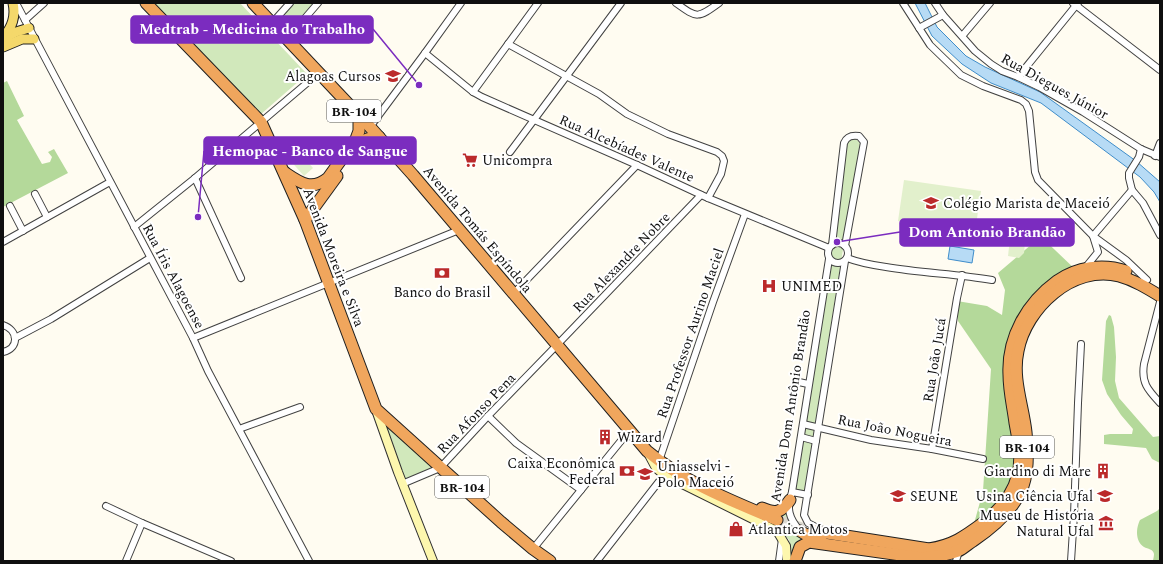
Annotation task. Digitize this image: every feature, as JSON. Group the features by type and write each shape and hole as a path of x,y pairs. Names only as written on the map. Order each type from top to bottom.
{"highway":[{"name":"Avenida Moreira e Silva","path":"146,3 261,122 305,220 376,409"},
{"name":"Avenida Tomás Espíndola","path":"253,3 379,137 460,230 647,451 659,461"},
{"path":"307,185 322,183 332,172 356,139 359,131 359,116"},
{"path":"305,220 360,144 367,138 379,137"},
{"path":"283,172 307,185 316,192 319,199"},
{"name":"BR-104","path":"813,533 836,530 936,543 956,537 989,519 1008,497 1018,476 1019,446 1009,374 1009,358 1015,333 1028,309 1047,288 1061,278 1084,269 1104,267 1120,269 1138,274 1160,288"},
{"name":"BR-104","path":"813,533 863,550 922,558 958,556 1001,520 1022,487 1028,463 1026,432 1016,365 1018,351 1023,335 1040,306 1053,293 1069,283 1087,277 1101,275 1118,276 1135,282 1160,296"},
{"name":"BR-104","path":"376,409 440,468 533,549 550,561"},
{"name":"BR-104","path":"659,461 676,473 777,526"},
{"path":"687,478 704,481 772,512 777,512 784,508 791,496"},
{"path":"800,531 805,534 852,544 863,550"},
{"path":"795,561 800,547 813,533"}],"main road":[{"path":"3,38 11,28 14,20 12,3"},
{"path":"3,38 29,28"},
{"path":"3,47 22,38 34,39"},
{"name":"Avenida Moreira e Silva","path":"376,409 402,484 432,561"},
{"path":"647,451 656,468 664,476 777,526 786,546 787,561"}],"street":[{"name":"Rua Íris Alagoense","path":"16,3 193,338 208,371 308,561"},
{"path":"25,20 44,3"},
{"path":"272,23 290,3"},
{"path":"287,39 318,3"},
{"path":"370,127 461,3"},
{"path":"473,92 538,3"},
{"path":"510,152 621,3"},
{"path":"676,3 691,13 698,15 705,13 719,3"},
{"path":"903,3 921,27 930,45 961,75 983,86 1021,100 1026,104 1029,112 1035,172 1038,180 1093,236 1126,260 1147,280"},
{"name":"Rua Diegues Júnior","path":"935,3 943,15 963,35 976,51 991,64 1084,112 1141,149 1158,157"},
{"path":"963,35 990,3"},
{"path":"1018,77 1076,4 1160,70"},
{"path":"921,27 943,15"},
{"path":"508,44 599,94 627,114 668,134 711,150 722,156 724,161 722,170 708,198"},
{"name":"Rua Alcebíades Valente","path":"425,53 473,92 482,97 745,214 830,246"},
{"path":"134,227 196,178 307,83"},
{"path":"813,533 804,514 846,259 848,254 846,246 864,142 860,136 854,135 848,137 844,143 828,254 829,259 834,263 839,263 846,259 906,270 962,275 992,280"},
{"path":"1158,157 1160,143"},
{"path":"1141,149 1139,157 1129,173 1129,178 1132,190 1144,203 1160,235"},
{"path":"513,294 637,165"},
{"path":"196,178 241,278"},
{"path":"3,242 110,182"},
{"path":"1093,236 1132,190"},
{"path":"35,194 48,217"},
{"name":"Rua Alexandre Nobre","path":"557,346 701,195"},
{"path":"10,206 23,231"},
{"name":"Rua Professor Aurino Maciel","path":"659,461 713,302 745,214"},
{"path":"193,338 460,230"},
{"path":"1084,269 1098,252 1093,236"},
{"path":"830,246 839,243 846,246"},
{"path":"15,338 51,319 150,258"},
{"name":"Avenida Dom Antônio Brandão","path":"800,531 793,523 789,512 808,384 829,259"},
{"name":"Rua João Jucá","path":"932,449 962,275"},
{"path":"1160,302 1142,374 1144,384 1160,403"},
{"path":"3,325 9,327 15,338 12,346 3,352"},
{"path":"1071,561 1081,344"},
{"name":"Rua Afonso Pena","path":"402,484 440,468 488,416 557,346"},
{"path":"799,382 808,384"},
{"path":"239,429 300,408"},
{"path":"488,416 516,443 581,490"},
{"name":"Rua João Nogueira","path":"803,424 871,440 932,449 983,459"},
{"path":"533,549 629,430"},
{"path":"801,437 816,441"},
{"path":"597,561 664,476"},
{"path":"791,496 808,495"},
{"path":"106,506 227,560"},
{"path":"126,561 142,523"},
{"path":"779,561 782,538"}],"green space":[{"path":"153,3 240,3 307,74 260,115"},
{"path":"293,3 315,3 290,31 278,20"},
{"path":"7,81 24,116 17,120 42,164 50,162 52,157 48,152 54,149 68,173 3,207 3,83"},
{"path":"854,137 860,143 804,493 790,489 844,143"},
{"path":"297,150 313,168 304,176 288,158"},
{"path":"904,180 981,191 975,232 898,221"},
{"path":"1011,230 1026,232 1024,253 1019,258 1008,256"},
{"path":"1034,230 1077,271 1022,320 1019,452 1008,497 972,531 983,491 991,369 958,321 957,301 987,306 1002,315 1005,290 998,273 1039,238"},
{"path":"1109,315 1111,316 1114,327 1116,357 1115,381 1119,398 1153,437 1160,436 1160,463 1152,459 1146,448 1104,444 1104,435 1132,434 1133,429 1121,415 1107,394 1102,380 1106,321"},
{"path":"381,419 436,468 402,484"},
{"path":"788,508 791,524 809,539 792,556 789,540 774,523"},
{"path":"1160,508 1160,561 1153,561 1153,552 1141,544 1138,538 1137,530 1140,520"}],"water":[{"path":"915,3 925,3 937,27 966,56 985,67 1040,92 1136,161 1160,182 1160,202 1154,192 1140,177 1041,103 991,83 962,64 932,36"},
{"path":"950,246 974,250 972,263 948,259"}],"tunnel":[{"path":"777,520 808,530"}],"place":[{"name":"Alagoas Cursos","path":"393,76"},
{"name":"Medtrab - Medicina do Trabalho","path":"419,85"},
{"name":"Unicompra","path":"470,160"},
{"name":"Colégio Marista de Maceió","path":"931,203"},
{"name":"Hemopac - Banco de Sangue","path":"198,217"},
{"name":"Dom Antonio Brandão","path":"837,242"},
{"name":"Banco do Brasil","path":"442,273"},
{"name":"UNIMED","path":"769,286"},
{"name":"Wizard","path":"605,437"},
{"name":"Caixa Econômica Federal","path":"627,471"},
{"name":"Giardino di Mare","path":"1103,471"},
{"name":"Uniasselvi - Polo Maceió","path":"645,474"},
{"name":"SEUNE","path":"898,496"},
{"name":"Usina Ciência Ufal","path":"1105,496"},
{"name":"Museu de História Natural Ufal","path":"1106,523"},
{"name":"Atlantica Motos","path":"736,529"}]}
